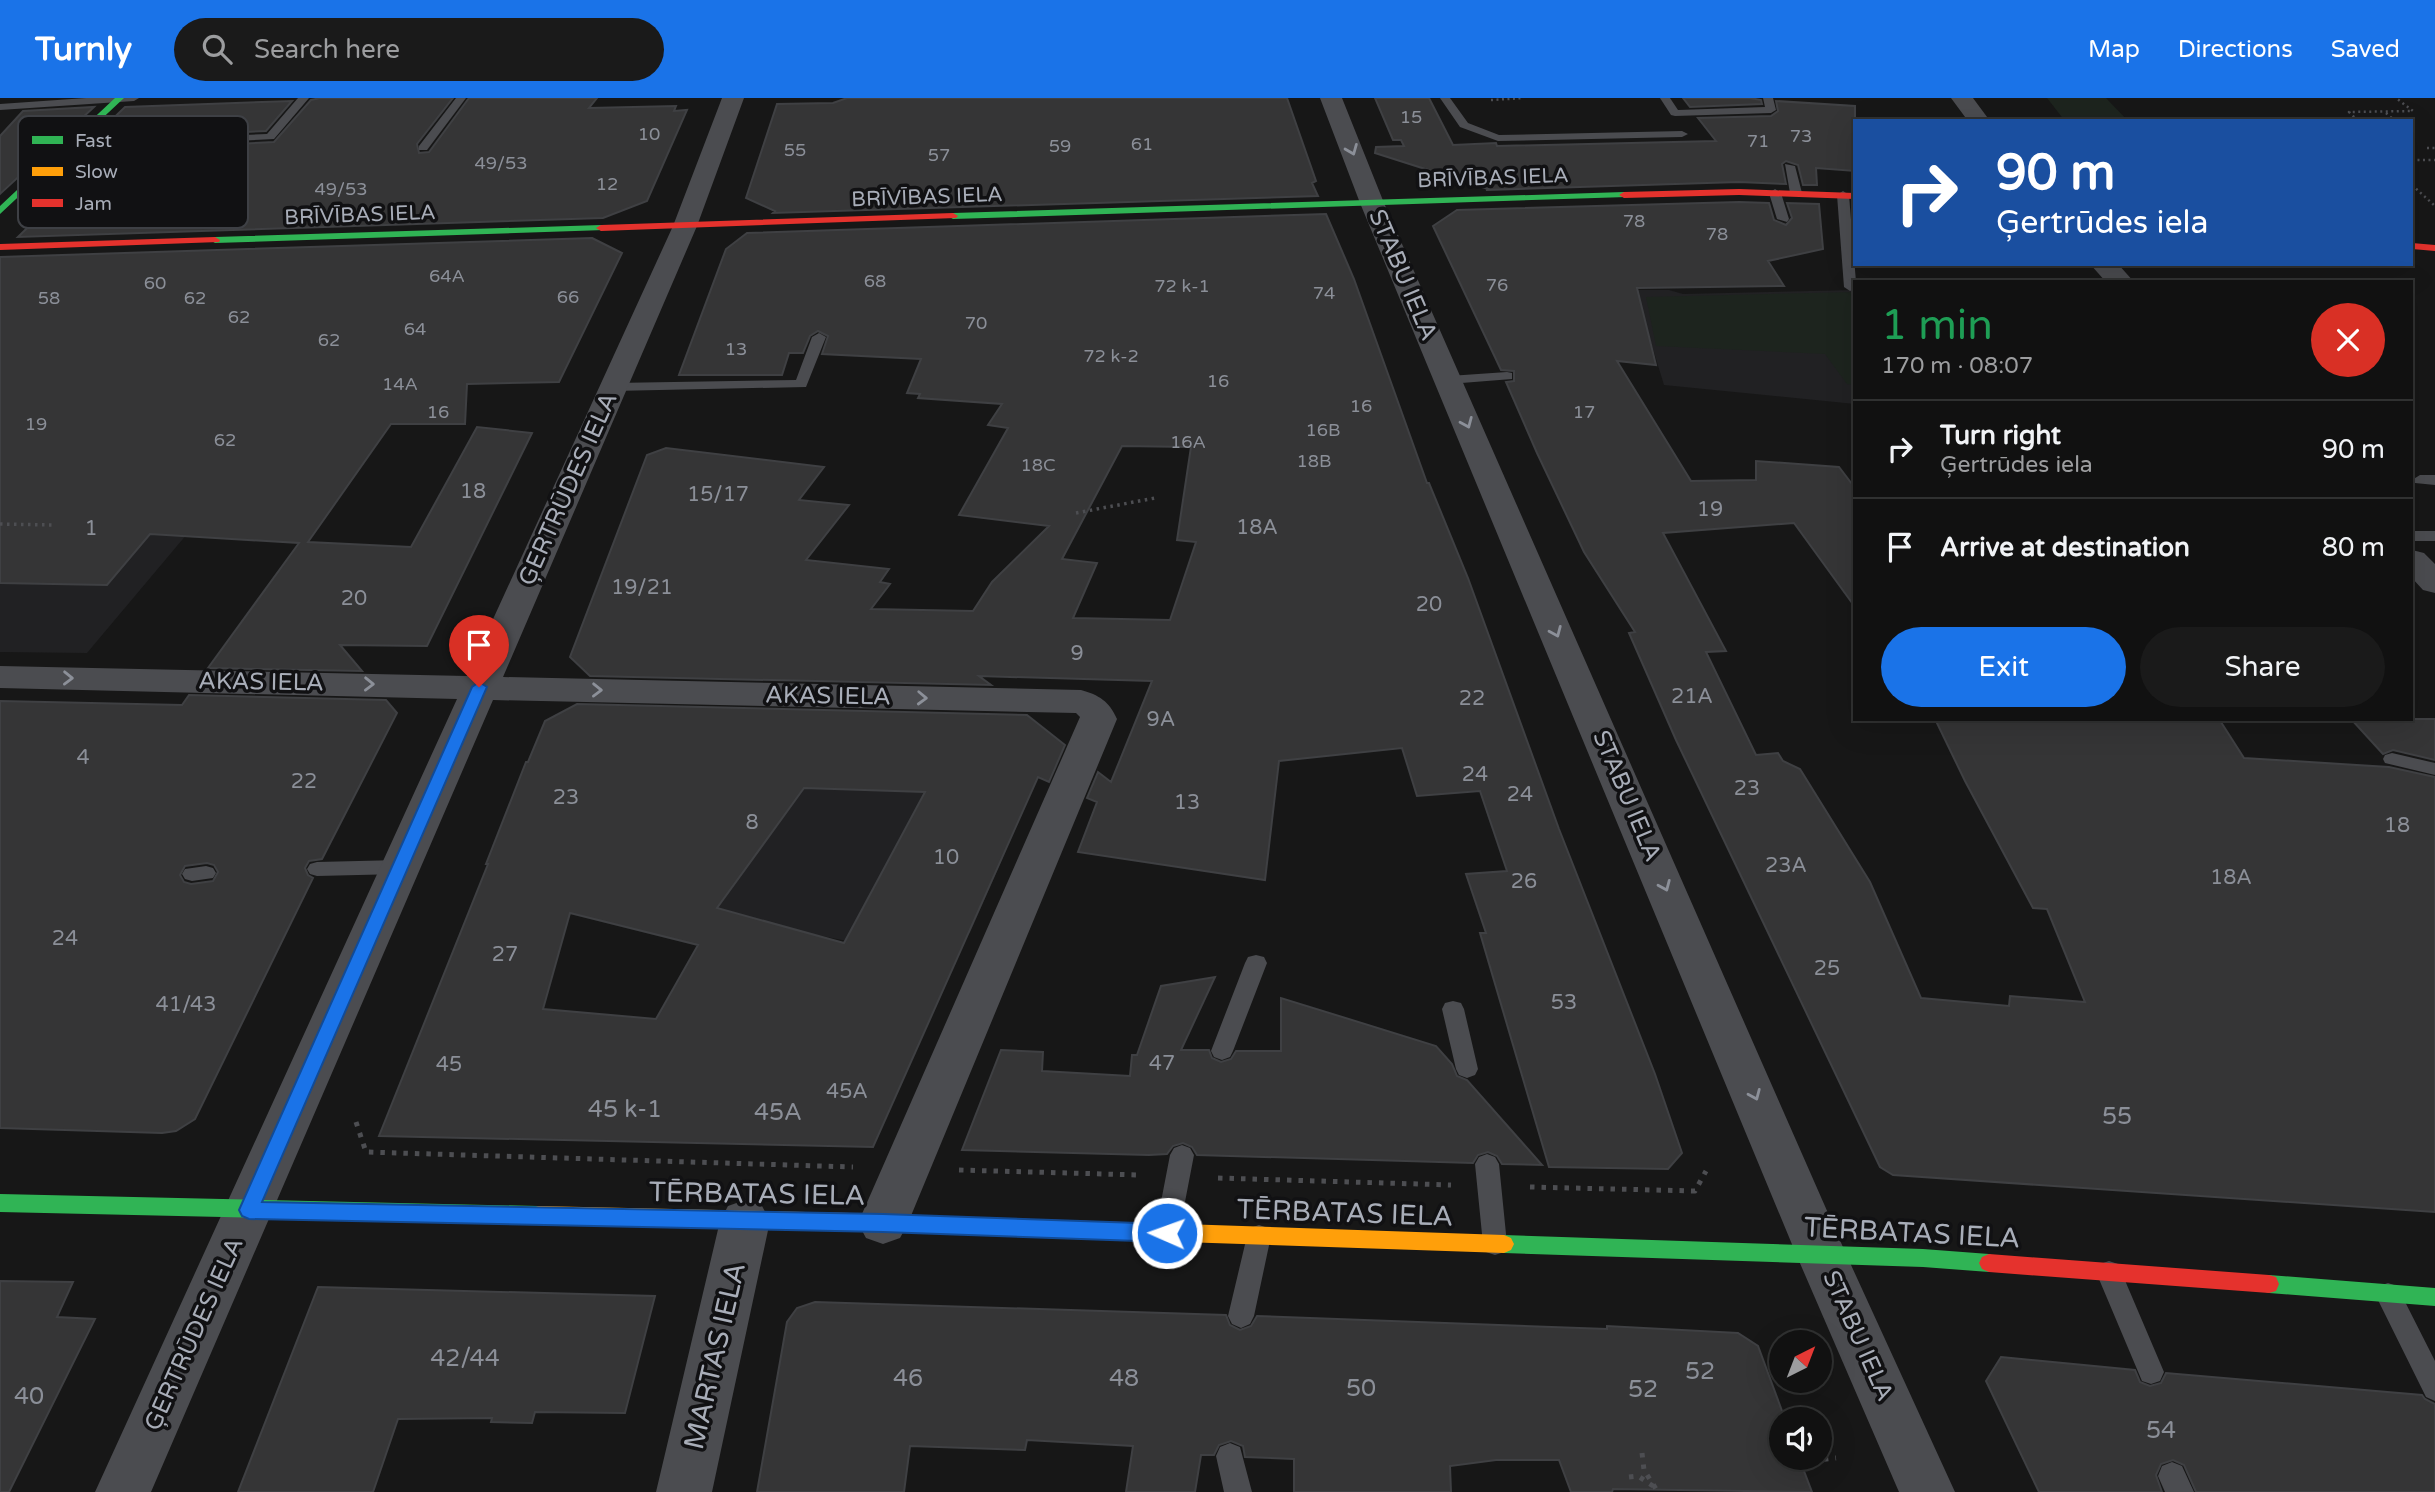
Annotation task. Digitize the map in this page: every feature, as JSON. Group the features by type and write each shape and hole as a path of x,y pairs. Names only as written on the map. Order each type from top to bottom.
{"main road":[{"path":"101,116 120,98"},
{"name":"BRĪVĪBAS IELA","path":"0,247 1646,194 1796,193 1849,196"},
{"path":"0,211 18,194"},
{"path":"2413,246 2435,248"},
{"name":"TĒRBATAS IELA","path":"0,1203 883,1223 1821,1254 2109,1271 2435,1297"}],"street":[{"name":"ĢERTRŪDES IELA","path":"123,1492 685,226 733,98"},
{"name":"STABU IELA","path":"1331,98 1372,203 1821,1254 1927,1492"},
{"path":"1962,98 1978,119"},
{"path":"2105,266 2119,280"},
{"path":"2413,561 2435,583"},
{"name":"AKAS IELA","path":"0,677 1081,702 1096,711 1099,719 883,1223"},
{"name":"MARTAS IELA","path":"684,1492 746,1221"}],"lane":[{"path":"0,107 134,98"},
{"path":"248,138 270,137 304,98"},
{"path":"423,148 461,98"},
{"path":"1445,98 1464,125 1499,138 1682,134"},
{"path":"1665,98 1675,113 1771,110 1768,98"},
{"path":"1790,166 1796,193"},
{"path":"1775,193 1783,219"},
{"path":"1849,196 1850,287"},
{"path":"613,387 801,384 819,337"},
{"path":"1449,380 1507,376"},
{"path":"2413,536 2435,536"},
{"path":"2392,759 2435,769"},
{"path":"317,869 400,867"},
{"path":"1222,1051 1256,963"},
{"path":"1453,1009 1467,1069"},
{"path":"1167,1233 1181,1166"},
{"path":"1488,1175 1495,1244"},
{"path":"1241,1316 1259,1236"},
{"path":"2109,1271 2151,1372"},
{"path":"2388,1293 2435,1388"},
{"path":"1230,1456 1238,1492"}],"path":[{"path":"2356,119 2349,112 2413,111 2396,98"},
{"path":"2385,112 2393,119"},
{"path":"2427,148 2435,148"},
{"path":"2413,160 2435,160"},
{"path":"2413,187 2435,206"},
{"path":"1076,513 1155,498"},
{"path":"0,524 53,525"},
{"path":"355,1122 366,1152 906,1169 1181,1166 1488,1175 1695,1191 1706,1171"},
{"path":"1629,1477 1639,1476 1656,1489 1644,1470 1642,1453"},
{"path":"1832,1458 1836,1458"}],"shaded area":[{"path":"2047,98 2106,98 2126,119 2063,119"},
{"path":"1635,290 1669,290 1683,294 1853,290 1853,404 1664,385"},
{"path":"1853,292 1853,385 1847,384 1825,354 1656,346 1646,297"},
{"path":"256,452 87,653 0,652 0,467"},
{"path":"1021,728 1044,728 1057,739 970,933 952,962 802,932 717,908 804,788"}],"building":[{"path":"453,98 417,144 419,153 429,152 469,98 597,98 589,108 676,106 674,111 687,110 647,201 603,218 18,237 27,228 248,228 248,143 274,142 311,100"},
{"path":"847,98 1287,98 1316,181 1312,183 1318,196 773,213 775,211 746,198 777,104 833,103"},
{"path":"1375,98 1429,98 1453,145 1496,143 1497,146 1716,141 1698,118 1771,116 1778,111 1776,101 1855,106 1853,171 1816,168 1817,185 1803,185 1798,165 1786,161 1782,164 1786,184 1739,182 1486,190 1488,189 1375,153 1376,147 1404,146 1401,140 1393,140"},
{"path":"1683,98 1750,98 1761,100 1762,104 1690,107"},
{"path":"292,101 266,131 248,132 248,116 116,116 125,107"},
{"path":"94,107 84,116 18,116 23,111"},
{"path":"18,116 18,177 0,194 0,136"},
{"path":"1769,203 1774,220 1786,225 1792,218 1787,203 1819,204 1823,249 1768,261 1784,286 1637,288 1656,365 1617,361 1691,481 1756,480 1756,461 1839,467 1853,485 1853,604 1794,523 1663,533 1726,651 1706,652 1756,755 1778,753 1783,761 1800,769 1870,882 1921,998 2009,1006 2010,996 2085,1002 2047,909 2033,908 1936,721 2220,721 2244,758 2389,767 2435,777 2435,1212 1893,1175 1880,1167 1676,740 1629,633 1635,632 1584,552 1537,453 1506,382 1514,381 1514,371 1501,370 1433,226 1457,210"},
{"path":"1326,214 1354,279 1427,483 1468,578 1559,829 1655,1074 1682,1153 1668,1169 1549,1167 1480,933 1486,933 1466,874 1507,871 1480,791 1417,796 1402,748 1279,761 1265,880 1078,852 1097,802 1087,798 1098,772 1111,782 1152,681 979,676 991,685 590,676 570,657 647,455 666,448 824,467 799,500 849,505 806,560 889,569 880,582 890,584 871,609 973,611 992,582 1049,526 959,515 1008,428 988,425 1002,404 918,398 920,394 907,393 921,359 822,354 828,336 818,331 810,336 803,353 789,353 782,375 679,375 726,249 747,233","holes":["1122,446 1191,447 1177,540 1196,542 1170,620 1073,618 1097,563 1062,559"]},
{"path":"592,238 622,253 559,382 467,384 465,424 391,424 308,542 411,547 477,427 532,433 427,646 340,645 362,671 208,668 299,543 150,534 107,585 0,583 0,257"},
{"path":"189,695 386,700 397,713 322,859 309,861 305,868 313,878 195,1119 176,1131 162,1133 0,1128 0,701 182,705","holes":["207,863 214,865 218,872 213,881 191,884 184,882 180,875 185,866"]},
{"path":"577,704 1027,715 1065,745 1049,782 1038,777 873,1147 379,1136 526,762 545,721","holes":["804,788 925,792 844,943 717,908","570,913 698,945 656,1019 543,1009"]},
{"path":"2435,719 2435,760 2393,750 2383,754 2353,721"},
{"path":"1215,977 1181,1050 1209,1050 1212,1058 1221,1062 1231,1059 1236,1051 1281,1051 1281,998 1436,1046 1452,1064 1457,1076 1467,1080 1542,1165 1502,1164 1497,1156 1488,1152 1478,1155 1473,1163 1197,1155 1192,1147 1183,1143 1173,1146 1167,1154 1149,1155 962,1150 1001,1050 1043,1052 1042,1071 1130,1076 1132,1055 1137,1055 1161,986"},
{"path":"0,1281 73,1282 57,1317 95,1319 9,1492 0,1492"},
{"path":"318,1287 655,1296 625,1413 535,1412 532,1423 491,1422 492,1418 398,1419 373,1492 238,1492"},
{"path":"815,1302 1226,1315 1230,1325 1240,1330 1251,1326 1257,1316 1607,1329 1607,1326 1738,1333 1758,1346 1769,1376 1769,1393 1775,1393 1781,1407 1769,1407 1769,1470 1804,1470 1812,1492 1613,1489 1612,1492 1571,1492 1559,1460 1496,1460 1450,1466 1451,1492 1294,1492 1294,1459 1245,1457 1243,1446 1231,1441 1219,1445 1214,1455 1201,1455 1195,1492 1126,1492 1133,1446 1027,1440 1025,1450 910,1446 904,1492 757,1492 787,1322 797,1308"},
{"path":"2001,1357 2135,1370 2140,1382 2150,1386 2161,1383 2166,1373 2422,1395 2435,1404 2435,1492 2196,1492 2184,1465 2173,1460 2161,1464 2156,1475 2162,1492 2039,1492 1986,1381"}],"traffic: fast":[{"path":"101,116 120,98"},
{"path":"0,211 18,194"},
{"path":"953,216 1624,195"},
{"path":"215,240 601,228"},
{"path":"0,1203 538,1215"},
{"path":"1504,1244 1923,1258 1989,1263"},
{"path":"2269,1284 2435,1297"}],"traffic: slow":[{"path":"538,1215 850,1222"},
{"path":"1152,1232 1504,1244"}],"traffic: jam":[{"path":"1624,195 1739,192 1853,196"},
{"path":"601,228 953,216"},
{"path":"0,247 215,240"},
{"path":"2413,246 2435,248"},
{"path":"850,1222 1152,1232"},
{"path":"1989,1263 2269,1284"}],"route":[{"path":"479,687 249,1210 883,1223 1167,1233"}]}
